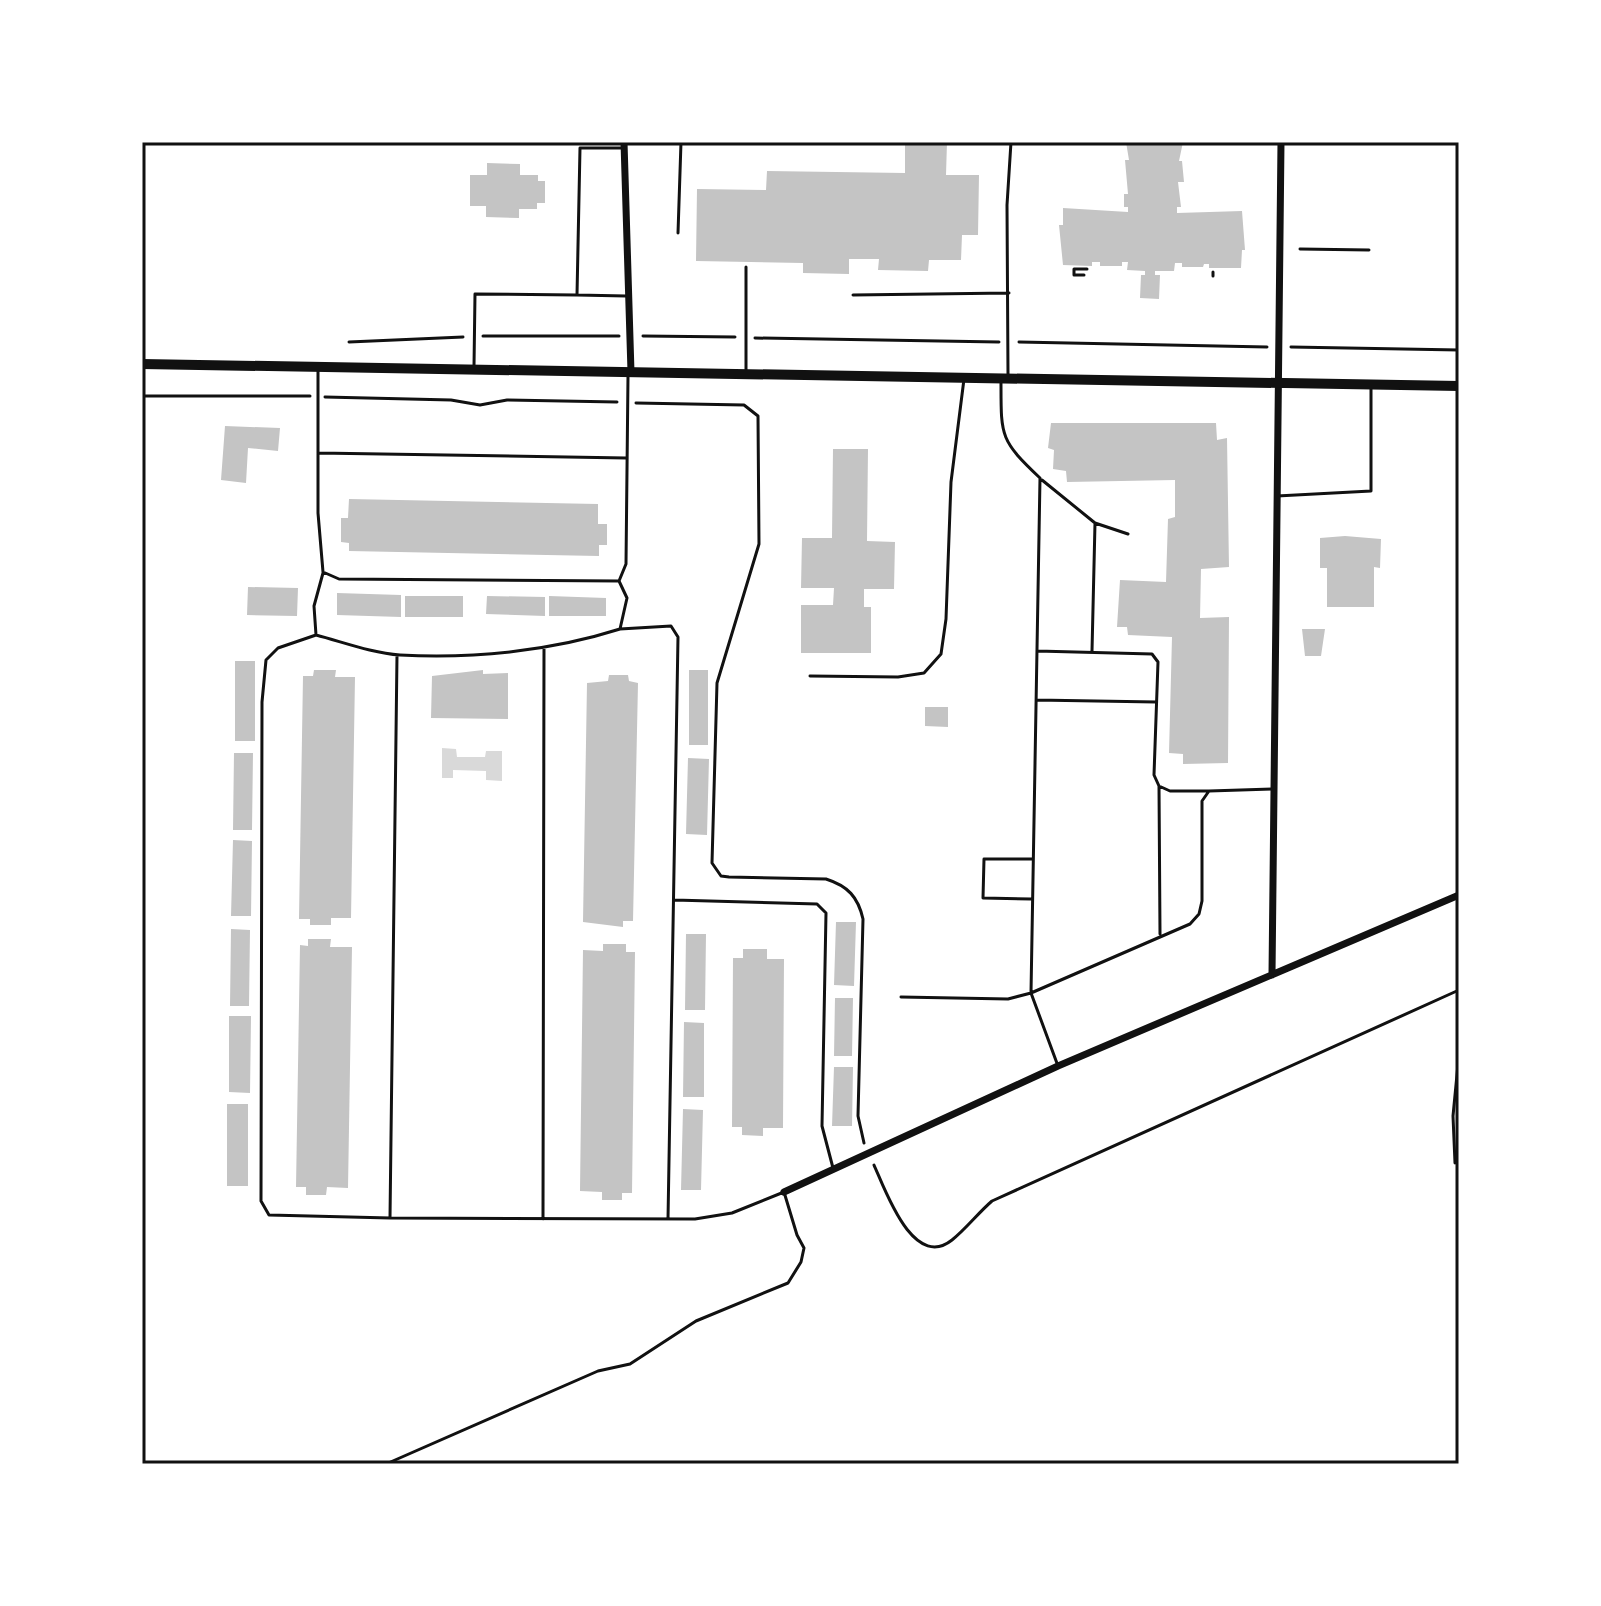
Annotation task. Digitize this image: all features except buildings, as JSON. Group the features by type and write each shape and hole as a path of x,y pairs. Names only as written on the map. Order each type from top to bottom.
{"main road":[{"path":"142,364 1459,386"}],"street":[{"path":"1272,975 1281,142"},
{"path":"624,145 629,372"},
{"path":"784,1192 1058,1066 1459,895"}],"lane":[{"path":"678,233 681,142"},
{"path":"1011,142 1007,205 1008,342 1003,437 1008,447 1040,478 1095,523 1128,534"},
{"path":"577,295 580,148 624,145"},
{"path":"746,267 746,374"},
{"path":"853,295 1009,293"},
{"path":"474,369 475,294 629,297"},
{"path":"316,635 314,606 323,572 318,513 318,367"},
{"path":"620,629 627,598 619,581 626,564 629,372"},
{"path":"810,676 898,677 924,673 941,654 946,619 951,482 965,378"},
{"path":"1277,496 1371,491 1371,385"},
{"path":"318,453 628,458"},
{"path":"1040,478 1031,993 1058,1066"},
{"path":"1092,651 1095,523"},
{"path":"323,572 339,579 619,581"},
{"path":"386,1464 598,1371 630,1364 696,1321 788,1283 806,1248 797,1235 784,1192 732,1213 668,1219 269,1215 261,1201 263,688 266,660 278,648 316,635 397,655 475,655 577,643 620,629 671,626 678,637 668,1219"},
{"path":"543,1219 544,647"},
{"path":"1036,651 1152,654 1158,662 1154,775 1159,786 1160,936"},
{"path":"390,1218 397,655"},
{"path":"1035,700 1156,702"},
{"path":"1159,786 1170,791 1274,789"},
{"path":"901,997 1008,999 1031,993 1190,924 1199,914 1202,801 1209,791"},
{"path":"1031,899 983,898 984,859 1032,859"},
{"path":"674,900 817,904 826,913 822,1126 833,1170"},
{"path":"1455,1163 1453,1116 1459,1054"}],"path":[{"path":"1300,249 1369,250"},
{"path":"349,342 475,336 630,336 1266,347"},
{"path":"1294,347 1459,350"},
{"path":"142,396 451,400 480,405 507,400 744,405 758,416 759,544 717,683 712,863 721,876 826,879 839,883 856,897 863,919 859,1132 907,1232 916,1241 941,1246 951,1241 992,1201 1459,990"}],"shaded area":[{"path":"442,748 456,749 457,757 485,757 486,751 502,751 502,781 486,780 486,771 453,770 453,778 442,778"}]}
